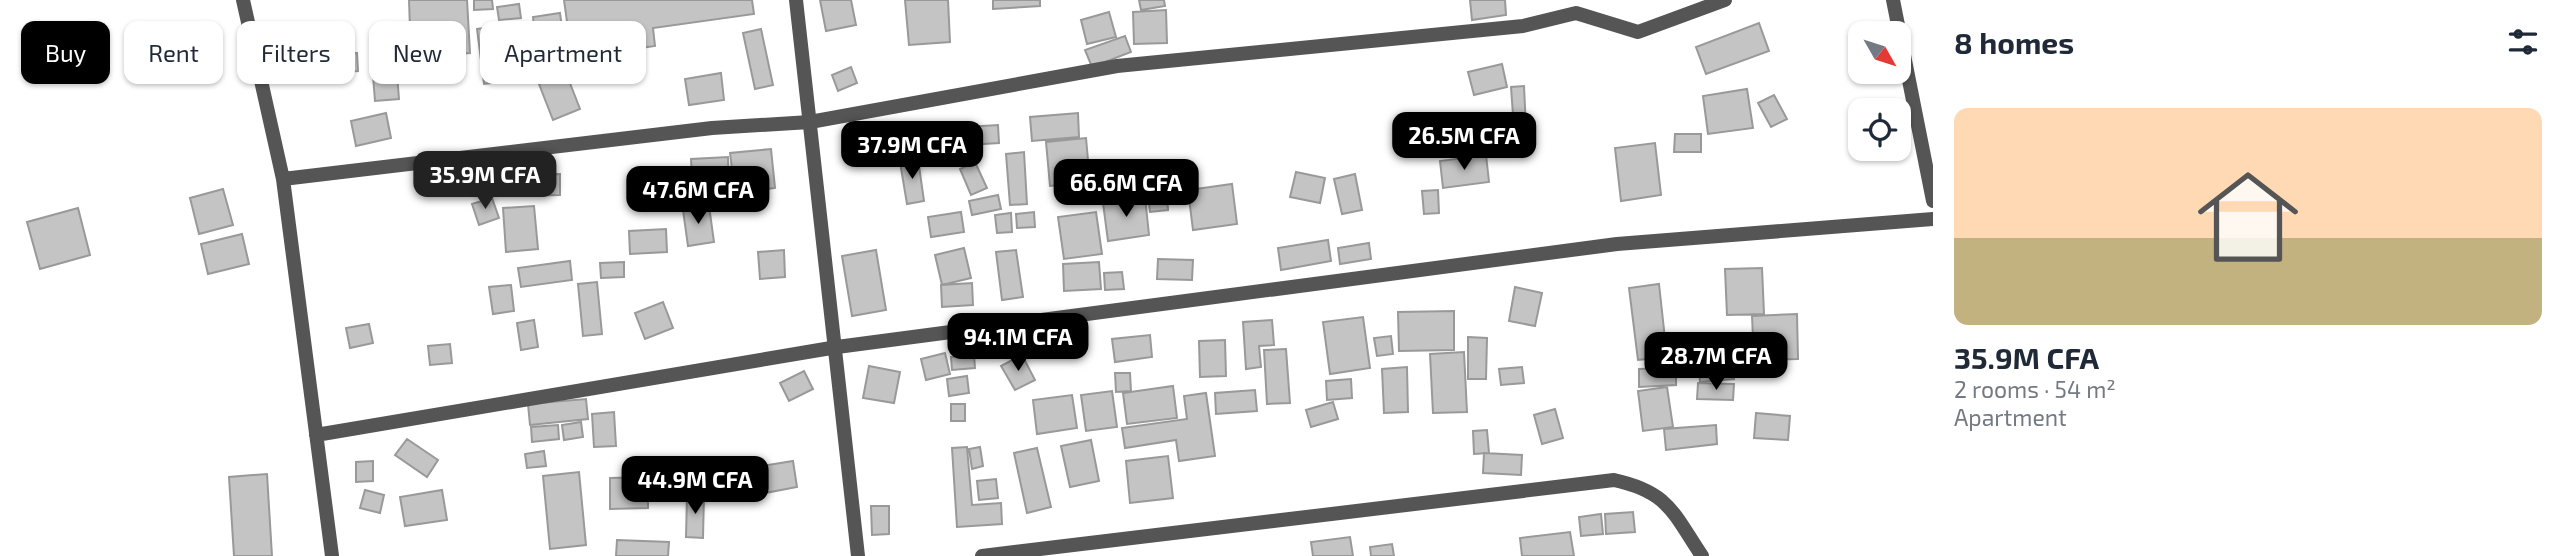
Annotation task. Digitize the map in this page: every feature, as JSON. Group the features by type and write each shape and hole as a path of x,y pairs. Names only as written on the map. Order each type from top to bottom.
{"street":[{"path":"243,0 282,179 332,556"},
{"path":"796,0 858,556"},
{"path":"282,179 712,128 810,122 1117,66 1523,26 1576,13 1639,32 1725,0"},
{"path":"1893,0 1933,201"},
{"path":"316,435 836,347 1617,244 1933,219"},
{"path":"982,556 1614,480 1644,487 1657,495 1702,556"}],"building":[{"path":"409,0 467,0 470,53 466,53 466,21 410,21"},
{"path":"474,0 492,0 493,9 474,10"},
{"path":"564,0 752,0 754,14 653,28 655,46 646,47 646,21 567,21"},
{"path":"820,0 851,0 856,25 826,31"},
{"path":"905,0 948,0 950,42 909,45"},
{"path":"993,0 1040,0 1040,6 993,9"},
{"path":"1139,0 1164,0 1165,6 1141,10"},
{"path":"1470,0 1505,0 1506,15 1472,20"},
{"path":"519,4 521,18 499,20 497,7"},
{"path":"1166,10 1167,43 1134,44 1133,12"},
{"path":"1109,12 1116,37 1087,44 1081,20"},
{"path":"560,13 561,21 533,21 533,17"},
{"path":"1759,23 1769,51 1706,74 1696,47"},
{"path":"477,29 480,29 480,53"},
{"path":"761,29 773,85 755,89 743,33"},
{"path":"1125,36 1131,52 1092,67 1085,50"},
{"path":"357,53 358,71 355,71"},
{"path":"1502,64 1507,87 1474,95 1468,72"},
{"path":"851,67 857,83 838,91 832,75"},
{"path":"721,73 724,100 689,105 685,79"},
{"path":"374,84 398,84 399,99 375,101"},
{"path":"539,84 570,84 580,109 553,120"},
{"path":"1524,86 1527,150 1497,151 1495,117 1513,115 1511,87"},
{"path":"1747,89 1753,128 1708,134 1703,96"},
{"path":"1774,95 1787,119 1771,127 1758,103"},
{"path":"386,113 391,138 356,146 351,121"},
{"path":"1078,113 1079,137 1032,141 1030,117"},
{"path":"998,125 999,143 967,145 966,127"},
{"path":"951,128 953,145 924,150 921,133"},
{"path":"1675,134 1701,134 1701,152 1674,152"},
{"path":"1086,138 1090,182 1050,186 1046,142"},
{"path":"1655,143 1661,195 1621,201 1615,148"},
{"path":"771,149 775,188 735,193 730,153"},
{"path":"1024,152 1027,204 1010,205 1006,154"},
{"path":"1486,155 1489,182 1443,188 1440,161"},
{"path":"728,157 729,193 693,195 691,159"},
{"path":"918,159 924,201 907,204 900,162"},
{"path":"975,162 987,188 971,195 960,169"},
{"path":"1296,172 1325,178 1320,203 1290,197"},
{"path":"560,174 560,195 514,196 513,175"},
{"path":"1355,174 1362,210 1342,214 1334,179"},
{"path":"1232,184 1237,224 1193,230 1188,190"},
{"path":"223,189 233,225 199,234 190,198"},
{"path":"1438,190 1439,213 1424,214 1422,191"},
{"path":"998,195 1001,209 972,215 969,201"},
{"path":"1167,195 1168,210 1150,212 1148,197"},
{"path":"1145,197 1149,235 1108,241 1103,203"},
{"path":"492,198 499,218 479,225 472,204"},
{"path":"534,206 538,249 506,252 503,208"},
{"path":"709,206 714,242 688,246 683,210"},
{"path":"78,208 90,255 40,269 27,222"},
{"path":"961,212 964,232 931,237 928,217"},
{"path":"1034,212 1035,227 1017,228 1016,214"},
{"path":"1096,212 1102,254 1064,259 1058,217"},
{"path":"1011,213 1012,232 997,233 995,215"},
{"path":"666,229 667,252 630,254 629,231"},
{"path":"242,234 249,264 208,274 201,244"},
{"path":"1328,240 1331,261 1281,270 1278,248"},
{"path":"1369,243 1371,259 1340,264 1338,248"},
{"path":"964,248 971,278 942,285 935,255"},
{"path":"784,250 785,277 760,279 758,252"},
{"path":"876,250 886,310 852,316 842,256"},
{"path":"1016,250 1023,297 1002,300 996,252"},
{"path":"1158,259 1193,260 1192,280 1157,279"},
{"path":"570,261 572,280 521,287 518,268"},
{"path":"624,262 624,277 601,278 600,263"},
{"path":"1099,262 1101,289 1064,291 1063,264"},
{"path":"1762,268 1764,314 1727,315 1725,269"},
{"path":"1122,272 1124,289 1105,290 1104,273"},
{"path":"597,282 602,334 583,336 578,284"},
{"path":"972,283 973,305 942,307 941,285"},
{"path":"1659,284 1667,357 1638,360 1629,288"},
{"path":"511,285 514,311 493,314 489,287"},
{"path":"1515,287 1542,293 1535,326 1509,321"},
{"path":"663,302 673,328 645,339 635,313"},
{"path":"1454,311 1454,350 1399,351 1398,312"},
{"path":"1797,314 1798,359 1754,360 1752,316"},
{"path":"1363,317 1370,368 1330,374 1323,322"},
{"path":"534,320 538,347 521,350 517,323"},
{"path":"1272,320 1274,345 1259,346 1261,367 1246,369 1243,322"},
{"path":"369,324 373,343 350,348 346,328"},
{"path":"1690,333 1724,334 1724,354 1690,354"},
{"path":"1150,335 1152,357 1115,362 1112,339"},
{"path":"1391,336 1393,354 1377,356 1374,338"},
{"path":"1468,337 1487,338 1486,379 1468,379"},
{"path":"1225,340 1226,376 1200,377 1199,341"},
{"path":"450,344 452,363 430,365 428,346"},
{"path":"1286,349 1290,403 1267,404 1264,350"},
{"path":"1464,352 1467,412 1433,413 1430,354"},
{"path":"945,353 950,374 926,380 921,359"},
{"path":"974,355 975,368 952,370 951,357"},
{"path":"1022,355 1035,380 1015,390 1001,366"},
{"path":"1732,359 1734,379 1700,382 1698,361"},
{"path":"869,366 900,372 894,403 863,398"},
{"path":"1407,367 1408,412 1384,413 1382,369"},
{"path":"1522,367 1524,383 1501,385 1499,369"},
{"path":"1676,368 1676,385 1639,387 1639,369"},
{"path":"804,371 813,389 789,401 780,383"},
{"path":"1115,373 1130,373 1131,391 1116,392"},
{"path":"967,376 969,393 949,396 947,379"},
{"path":"1351,379 1352,398 1327,400 1326,381"},
{"path":"1698,383 1734,384 1733,400 1697,399"},
{"path":"1173,386 1177,418 1127,424 1123,393"},
{"path":"1667,387 1673,427 1643,431 1638,391"},
{"path":"1255,390 1257,411 1216,414 1215,393"},
{"path":"1112,391 1117,427 1086,431 1081,395"},
{"path":"1206,393 1215,456 1179,461 1176,440 1125,448 1122,428 1187,419 1184,396"},
{"path":"1072,395 1077,428 1037,434 1033,400"},
{"path":"586,399 588,419 530,425 528,404"},
{"path":"1333,402 1338,419 1311,427 1306,410"},
{"path":"951,404 965,404 965,421 951,421"},
{"path":"1555,409 1563,438 1542,444 1534,415"},
{"path":"614,412 616,446 594,447 592,414"},
{"path":"1756,413 1790,416 1788,440 1754,438"},
{"path":"581,422 583,437 564,440 562,425"},
{"path":"558,425 559,439 532,442 531,427"},
{"path":"1716,425 1717,444 1666,450 1664,429"},
{"path":"1487,430 1489,453 1474,454 1473,431"},
{"path":"407,439 438,460 427,477 395,455"},
{"path":"1091,440 1099,481 1070,487 1061,446"},
{"path":"967,447 972,505 1001,503 1002,524 957,527 952,448"},
{"path":"980,447 983,466 972,469 969,449"},
{"path":"1037,448 1051,507 1027,513 1014,453"},
{"path":"544,451 546,466 527,468 525,454"},
{"path":"1484,453 1522,455 1521,475 1483,473"},
{"path":"1168,456 1173,498 1130,503 1126,461"},
{"path":"373,461 373,481 356,482 356,462"},
{"path":"793,461 797,487 760,494 756,467"},
{"path":"699,468 701,488 658,492 656,472"},
{"path":"579,472 586,545 550,549 543,476"},
{"path":"267,474 272,556 234,556 229,477"},
{"path":"648,477 648,508 610,509 610,478"},
{"path":"996,479 998,498 979,500 977,481"},
{"path":"365,490 384,495 380,513 360,508"},
{"path":"442,490 447,520 405,526 400,497"},
{"path":"687,495 704,495 703,538 686,537"},
{"path":"871,506 889,506 889,534 872,535"},
{"path":"1633,512 1635,532 1606,534 1605,514"},
{"path":"1601,514 1603,534 1581,536 1579,517"},
{"path":"1570,532 1574,556 1522,556 1520,538"},
{"path":"1350,537 1353,556 1313,556 1311,542"},
{"path":"617,540 669,542 668,556 616,556"},
{"path":"1392,544 1394,556 1371,556 1370,547"}]}
